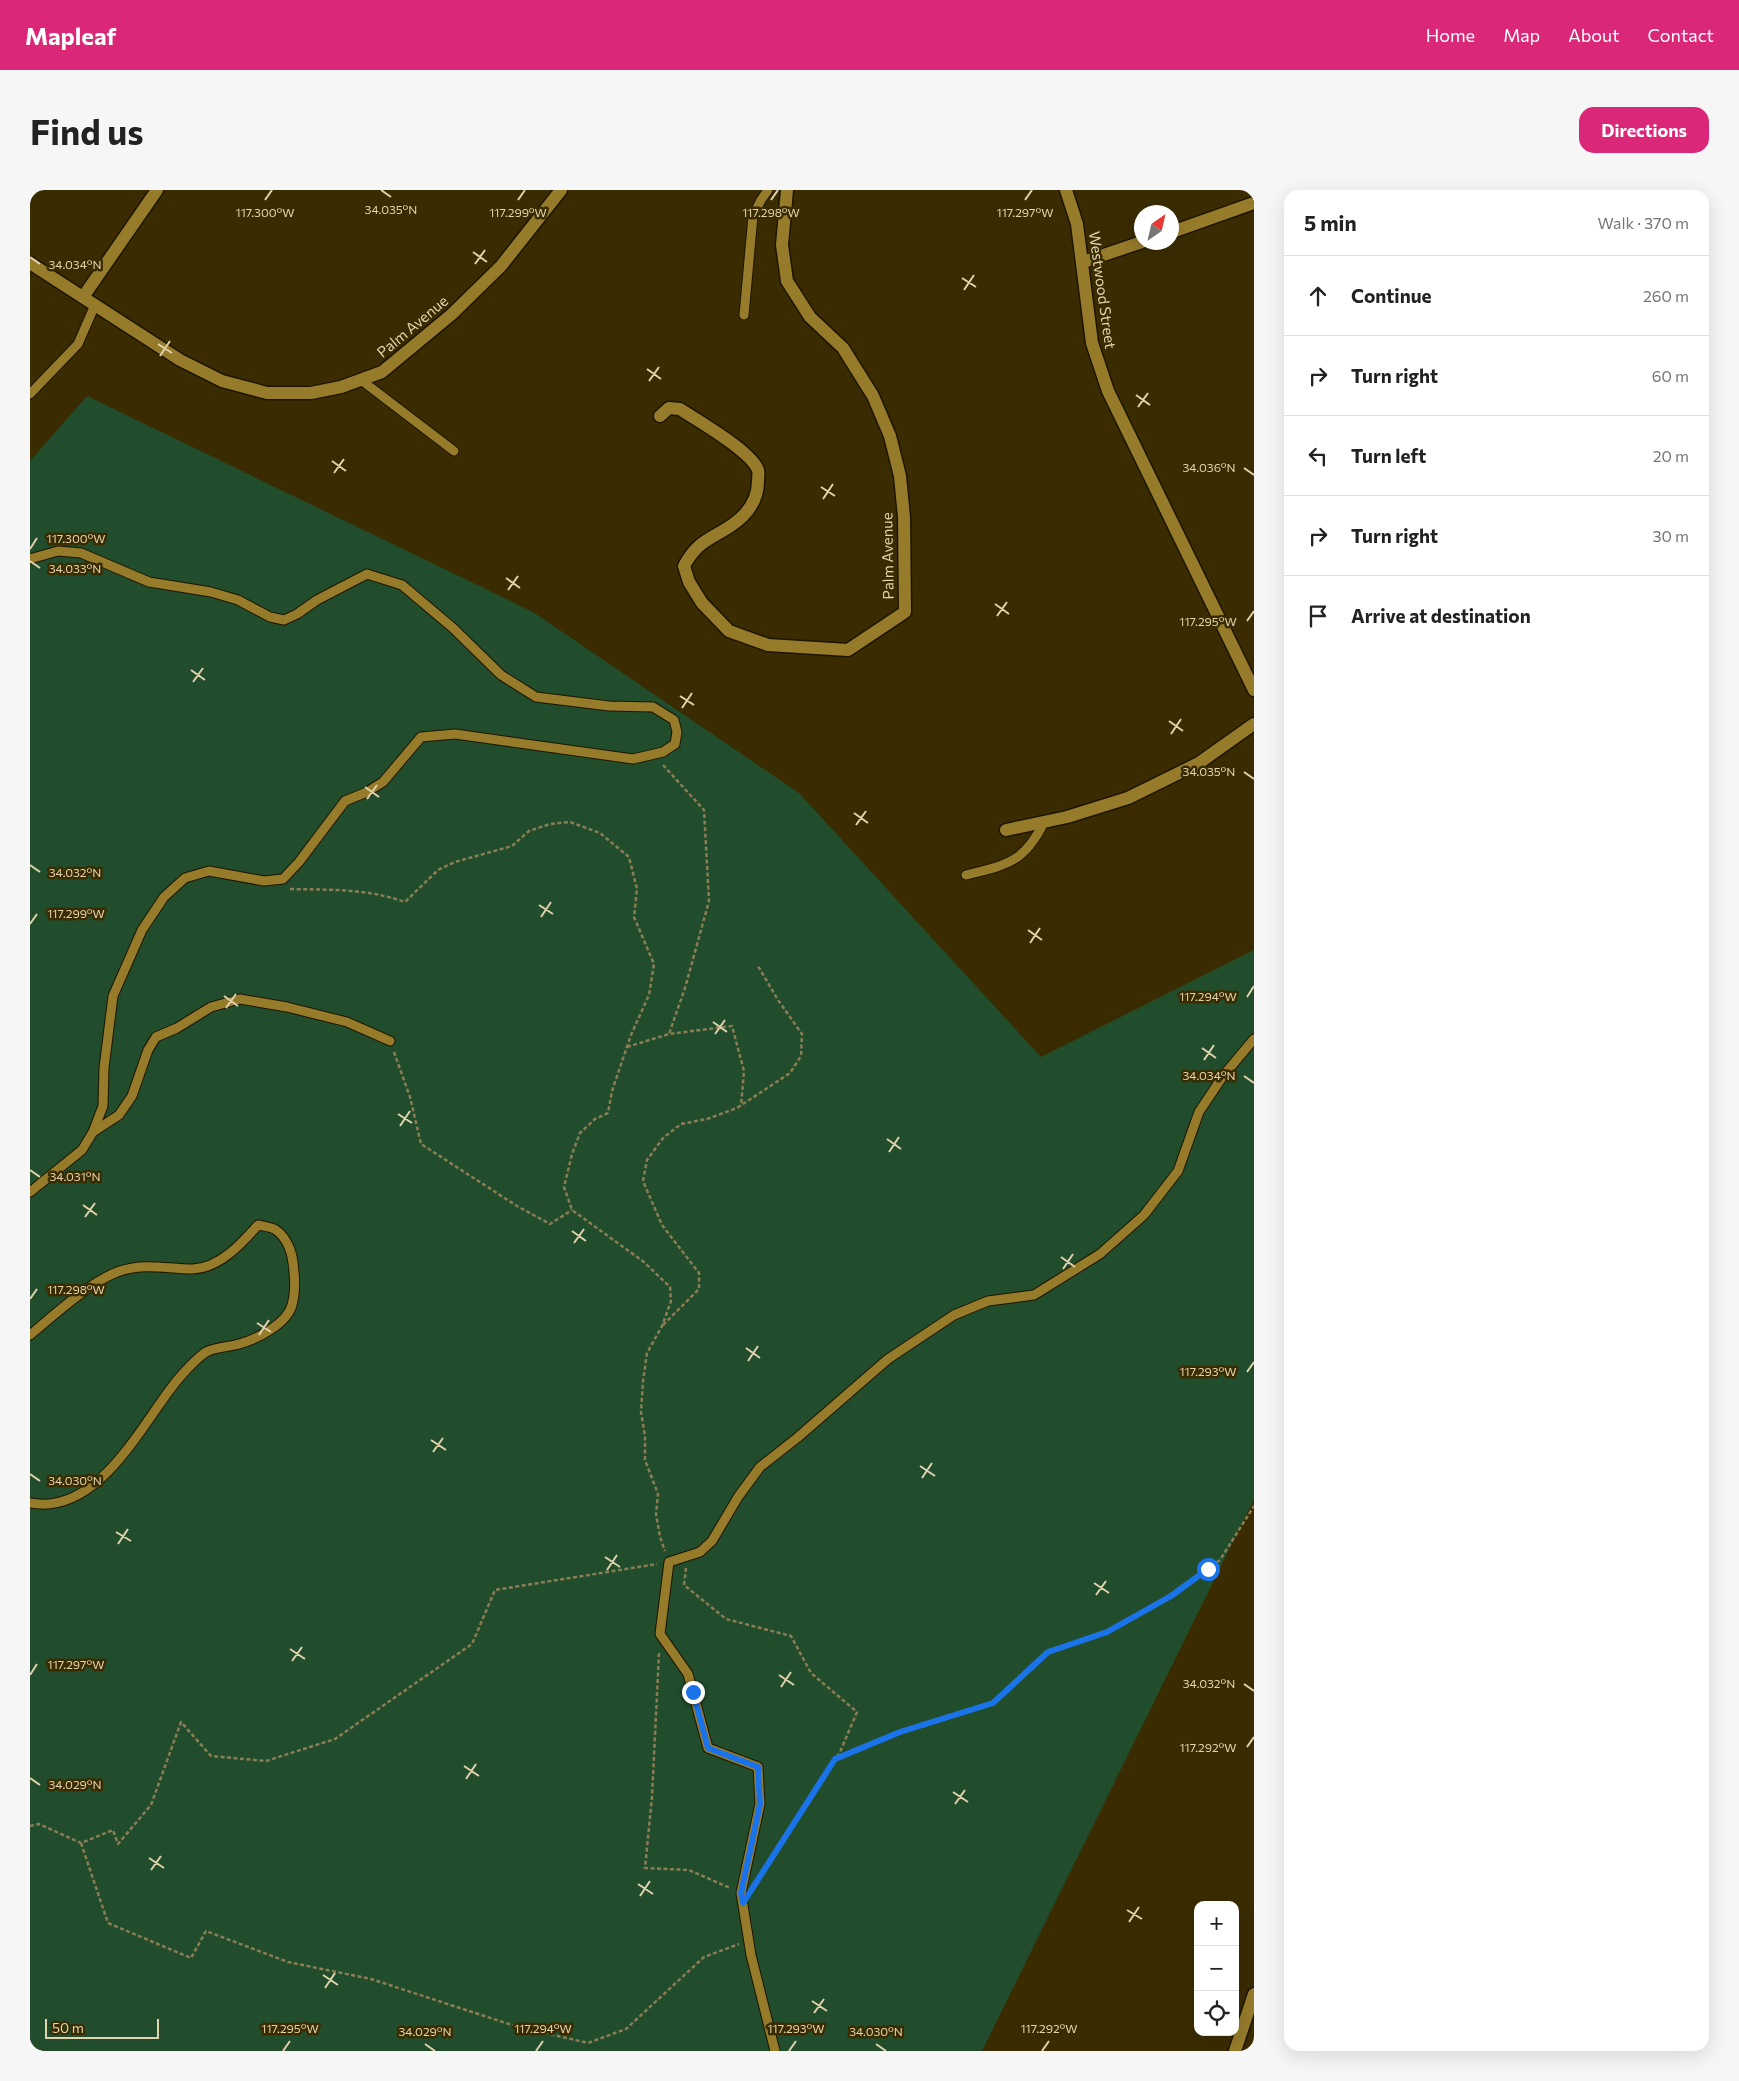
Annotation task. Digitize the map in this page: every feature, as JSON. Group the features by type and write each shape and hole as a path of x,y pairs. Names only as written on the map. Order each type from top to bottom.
{"street":[{"path":"83,297 157,190"},
{"name":"Palm Avenue","path":"30,262 180,360 222,381 267,393 311,393 341,387 382,372 452,314 501,266 561,190"},
{"name":"Palm Avenue","path":"660,416 669,408 680,409 746,454 758,470 758,492 750,510 732,525 692,551 684,566 689,582 702,603 729,631 768,645 848,650 905,612 904,517 900,476 890,436 873,396 843,348 810,317 786,281 782,245 787,190"},
{"name":"Westwood Street","path":"1066,190 1077,224 1092,343 1108,391 1254,690"},
{"path":"1179,230 1254,203"},
{"path":"1083,262 1134,245"},
{"path":"1006,830 1067,817 1128,798 1199,763 1254,724"},
{"path":"1234,2051 1254,1994"}],"lane":[{"path":"744,315 753,216 760,200 768,190"},
{"path":"30,394 78,344 95,306"},
{"path":"361,380 454,451"},
{"path":"30,559 58,551 81,553 149,582 211,592 238,600 270,617 284,620 297,614 316,600 367,574 402,585 453,628 501,675 536,698 609,706 653,707 674,720 677,732 674,744 663,752 633,759 455,734 421,737 383,782 368,792 344,801 299,862 283,879 264,881 209,871 185,878 164,897 142,930 113,996 104,1068 103,1106 93,1132 82,1150 30,1192"},
{"path":"966,875 993,869 1016,859 1031,846 1044,822"},
{"path":"93,1132 119,1115 132,1096 148,1050 156,1037 177,1028 211,1007 240,999 287,1007 347,1022 390,1041"},
{"path":"775,2051 749,1940 741,1893 760,1804 758,1767 708,1748 688,1674 660,1634 669,1562 700,1552 712,1540 738,1497 760,1467 797,1438 888,1359 954,1315 988,1300 1034,1295 1100,1254 1137,1221 1178,1171 1199,1112 1223,1076 1254,1039"},
{"path":"30,1335 92,1287 117,1272 149,1266 195,1269 219,1261 241,1245 258,1225 276,1230 291,1250 295,1280 292,1306 278,1325 240,1344 207,1352 179,1378 136,1440 107,1473 68,1501 30,1503"}],"path":[{"path":"654,754 704,810 709,901 685,988 669,1034"},
{"path":"30,1826 39,1824 81,1843 113,1830 118,1844 151,1805 181,1722 211,1756 266,1761 335,1739 472,1644 495,1590 669,1562 660,1537 656,1514 658,1494 645,1460 645,1436 641,1412 647,1353 662,1326 671,1301 670,1287 644,1262 572,1210 564,1187 572,1154 580,1133 595,1119 608,1113 612,1091 648,995 654,964 634,917 637,889 629,857 600,833 570,822 550,824 529,831 512,846 456,862 438,870 405,902 386,895 358,890 289,889"},
{"path":"662,1326 699,1289 699,1273 662,1225 652,1205 643,1181 647,1160 663,1138 681,1124 707,1118 740,1106 790,1073 801,1056 802,1034 778,1000 758,966"},
{"path":"627,1047 669,1034 732,1026 744,1071 740,1106"},
{"path":"390,1041 410,1097 421,1144 517,1206 550,1224 572,1210"},
{"path":"835,1759 900,1732 993,1703 1048,1652 1107,1632 1171,1596 1220,1560 1254,1506"},
{"path":"687,1556 684,1586 726,1619 791,1636 811,1673 857,1712 835,1759 743,1903"},
{"path":"660,1634 652,1797 644,1868 689,1870 741,1893"},
{"path":"81,1843 108,1923 191,1958 206,1931 288,1962 371,1979 516,2026 588,2044 626,2029 704,1957 749,1940"}],"green space":[{"path":"87,396 533,612 799,793 1041,1057 1254,950 1254,1499 982,2051 30,2051 30,461"}],"route":[{"path":"693,1692 708,1748 758,1767 760,1804 741,1893 743,1903 835,1759 900,1732 993,1703 1048,1652 1107,1632 1171,1596 1208,1569"}]}
